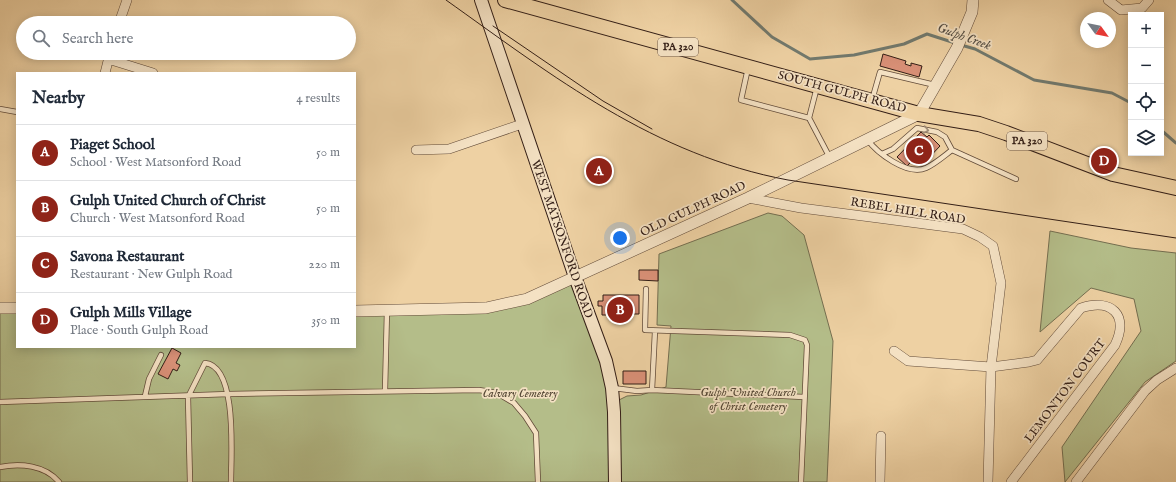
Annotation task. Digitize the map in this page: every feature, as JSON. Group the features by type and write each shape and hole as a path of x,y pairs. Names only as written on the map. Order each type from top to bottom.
{"main road":[{"name":"WEST MATSONFORD ROAD","path":"481,0 522,124 606,361 612,388 615,482"},
{"name":"SOUTH GULPH ROAD","path":"505,0 919,114 979,124 1113,174 1176,188"},
{"path":"522,0 534,8"}],"street":[{"path":"121,16 127,0"},
{"path":"919,114 959,43 972,12 973,0"},
{"path":"1108,0 1121,10 1142,8 1149,0"},
{"path":"105,72 108,60"},
{"path":"119,60 150,72"},
{"name":"OLD GULPH ROAD","path":"356,311 486,308 511,304 527,299 748,198 919,114"},
{"path":"416,150 449,149 522,124"},
{"name":"REBEL HILL ROAD","path":"748,198 802,208 963,229 980,237 993,246 1001,283 991,367 988,482"},
{"name":"LEMONTON COURT","path":"894,351 908,361 991,367 1019,364 1036,360 1081,308 1090,305 1106,305 1116,313 1120,320 1121,330 1115,345 1011,482"},
{"path":"0,308 16,308"},
{"path":"1076,482 1144,391 1157,380 1176,368"},
{"path":"880,482 881,436"}],"lane":[{"path":"749,67 741,100 809,118"},
{"path":"872,101 880,72 936,85"},
{"path":"817,86 809,118 830,158"},
{"path":"0,109 16,112"},
{"path":"882,154 892,149 917,128 928,129 945,138 952,150 1016,179"},
{"path":"867,139 872,147 890,161 902,166 924,169 952,150"},
{"path":"646,289 645,330 790,335 805,340 807,345 801,482"},
{"path":"385,391 387,310"},
{"path":"652,390 655,331"},
{"path":"145,396 149,379 161,355"},
{"path":"190,482 188,397 205,363 212,365 221,372 229,394 231,482"},
{"path":"612,388 637,391 652,390 804,397"},
{"path":"0,402 145,396 188,397 229,394 479,390 496,393 514,403 536,433 538,482"},
{"path":"0,467 16,464 37,468 59,482"}],"green space":[{"name":"Gulph United Church of Christ Cemetery","path":"768,213 782,216 804,235 833,341 827,482 621,482 619,400 627,396 641,395 666,387 671,326 657,325 659,254"},
{"path":"1050,231 1131,248 1176,253 1176,361 1145,382 1065,482 1062,447 1141,331 1134,299 1091,288 1040,332"},
{"name":"Calvary Cemetery","path":"575,277 606,361 615,482 0,482 0,308 16,308 16,348 356,348 356,311 486,308"}],"building":[{"path":"883,54 906,61 905,64 911,66 911,63 922,66 919,77 880,66"},
{"path":"921,132 927,137 929,135 940,146 924,163 917,156 907,166 897,157"},
{"path":"639,270 658,270 658,281 639,280"},
{"path":"603,295 639,295 639,314 624,314 624,320 618,320 618,315 602,315 602,306 598,306 598,301 603,301"},
{"path":"172,348 181,353 176,363 180,365 177,371 173,369 168,379 158,374"},
{"path":"623,371 646,371 646,384 623,384"}],"waterway":[{"name":"Gulph Creek","path":"732,0 772,37 810,59 854,55 904,44 927,34 955,43"},
{"name":"Gulph Creek","path":"961,45 975,49 1034,80 1112,93 1128,101"},
{"name":"Gulph Creek","path":"1164,133 1176,143"}],"tram line":[{"path":"446,0 526,57 607,110 649,132 693,152 739,168 788,180 1176,238"},
{"path":"493,26 603,101 652,129"}],"place":[{"name":"Savona Restaurant","path":"919,151"},
{"name":"Gulph Mills Village","path":"1104,161"},
{"name":"Piaget School","path":"599,171"},
{"name":"Gulph United Church of Christ","path":"620,310"}]}
